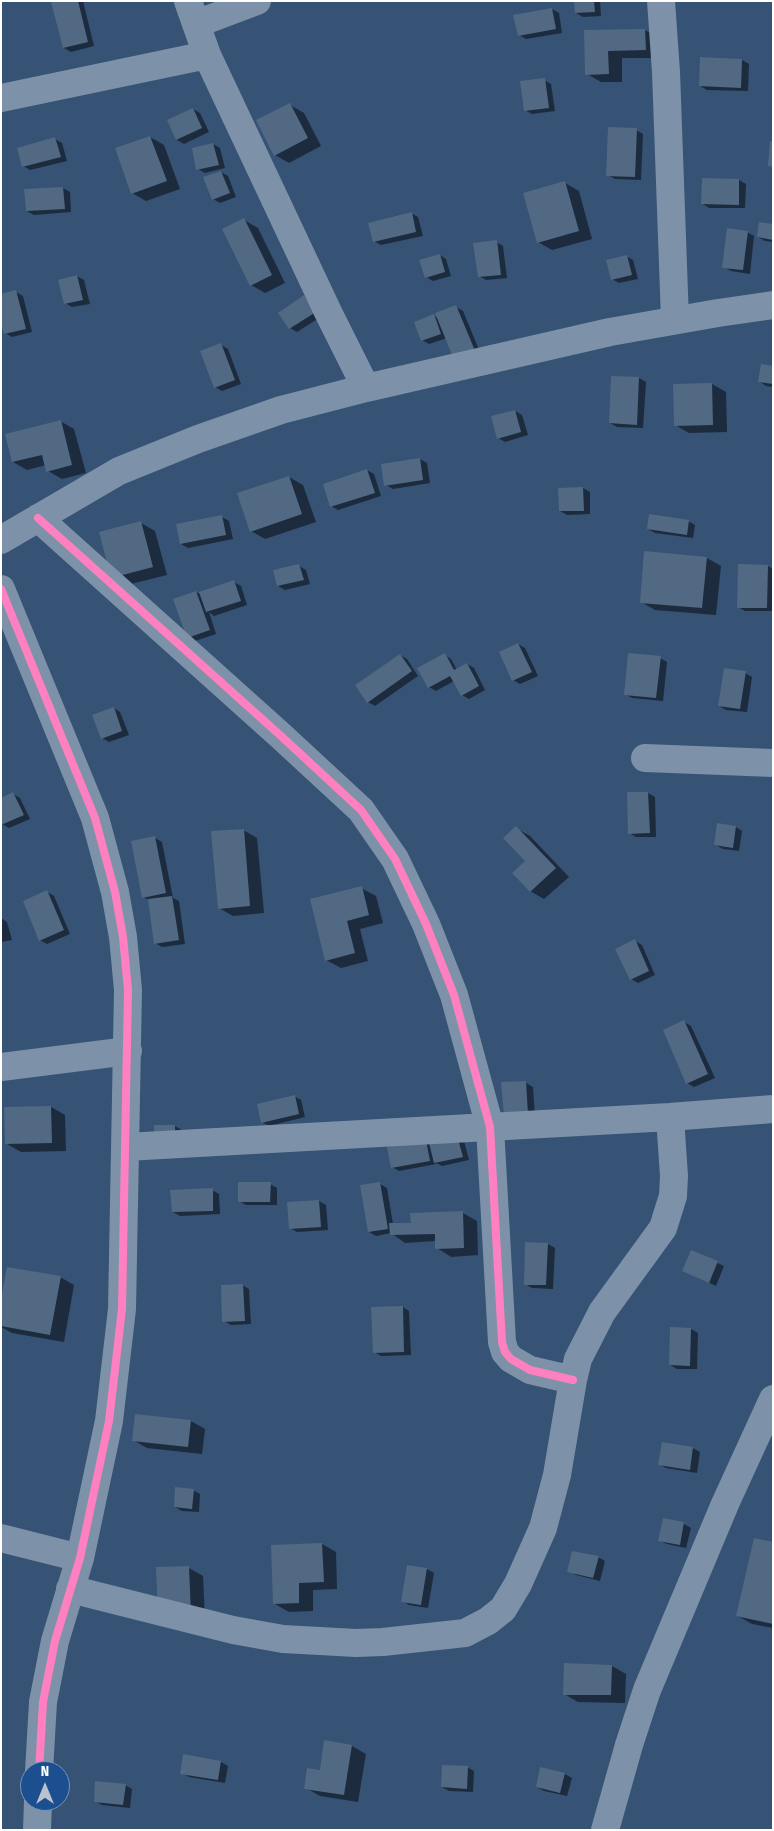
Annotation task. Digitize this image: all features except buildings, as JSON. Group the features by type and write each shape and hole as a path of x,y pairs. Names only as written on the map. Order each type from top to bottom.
{"street":[{"path":"256,1 192,13 207,55 366,388"},
{"path":"661,1 666,72 675,320"},
{"path":"1,98 207,55"},
{"path":"5,533 38,518 119,471 198,439 281,410 366,388 610,332 773,305"},
{"path":"38,518 361,810 395,858 426,924 454,995 490,1127 501,1334 505,1352 511,1359 530,1370 573,1380"},
{"path":"1,589 95,818 115,892 123,937 128,990 121,1319 109,1421 80,1558 55,1641 43,1702 40,1761"},
{"path":"646,758 773,763"},
{"path":"1,1067 128,1051"},
{"path":"126,1148 670,1117 773,1109"},
{"path":"70,1589 233,1630 283,1639 356,1643 383,1642 465,1633 488,1621 503,1608 518,1584 543,1528 557,1475 578,1359 602,1312 663,1228 670,1210 673,1186 670,1117"},
{"path":"605,1830 647,1690 725,1504 773,1399"},
{"path":"1,1538 80,1558"},
{"path":"37,1830 38,1811"}],"cycle path":[{"path":"38,518 361,810 395,859 426,924 454,995 490,1127 502,1342 505,1352 511,1359 530,1370 573,1380"},
{"path":"1,589 95,818 115,892 123,937 128,990 122,1309 109,1421 80,1558 55,1641 43,1702 40,1761"}]}
